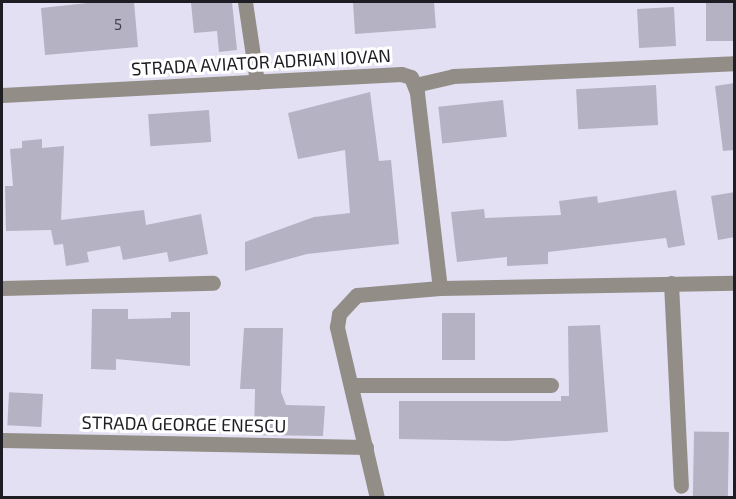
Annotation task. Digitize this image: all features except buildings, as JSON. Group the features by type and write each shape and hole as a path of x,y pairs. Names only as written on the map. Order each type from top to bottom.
{"street":[{"path":"245,2 256,82"},
{"path":"440,288 415,85 453,76 735,63"},
{"name":"STRADA AVIATOR ADRIAN IOVAN","path":"2,95 390,74 411,77 415,85"},
{"path":"2,288 213,283"},
{"path":"671,283 681,486"},
{"path":"377,498 337,327 346,303 357,296 440,288 735,283"},
{"path":"351,385 551,385"},
{"name":"STRADA GEORGE ENESCU","path":"2,440 366,447"}]}
